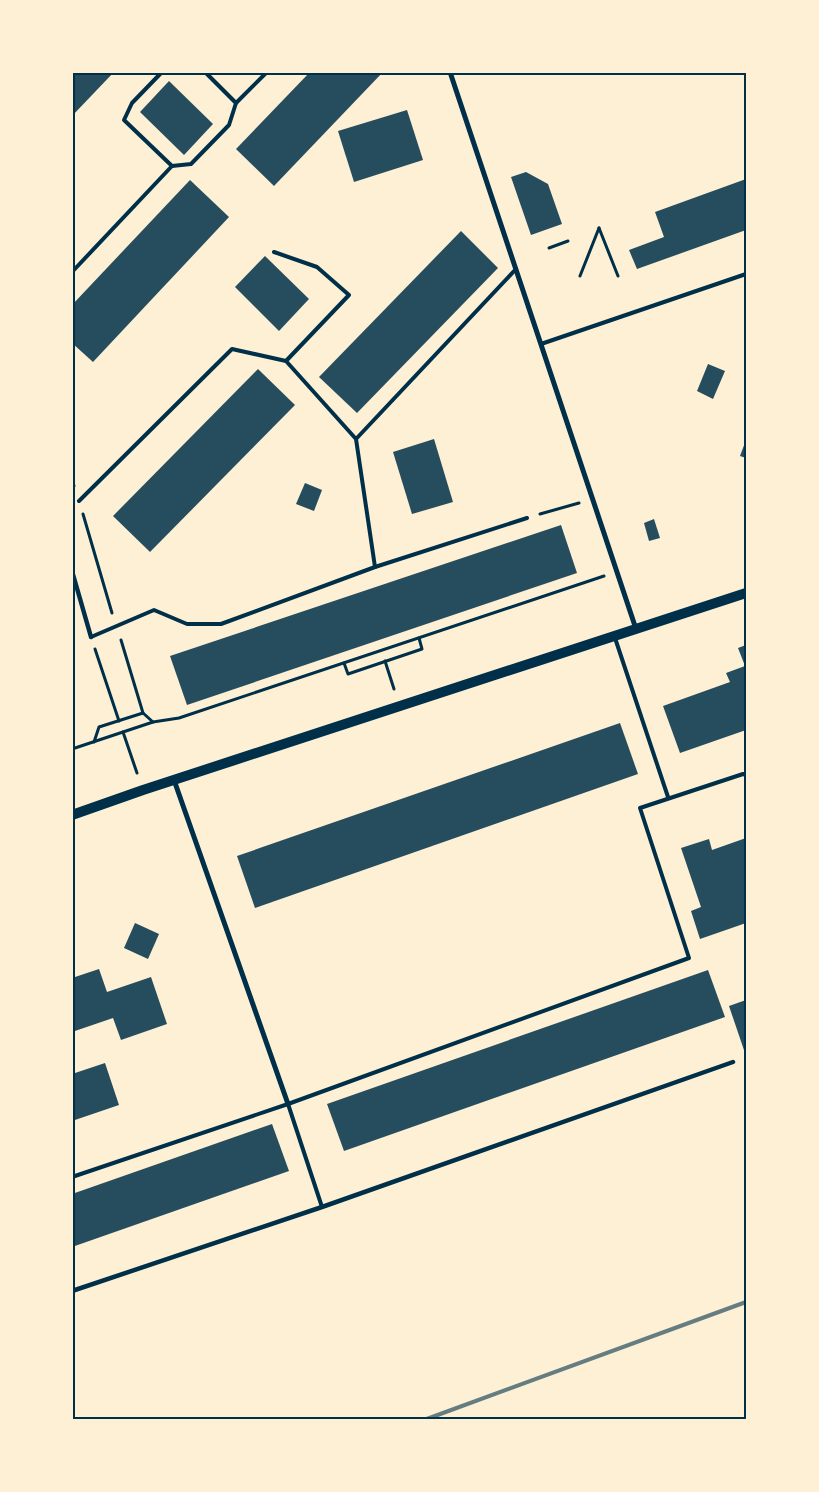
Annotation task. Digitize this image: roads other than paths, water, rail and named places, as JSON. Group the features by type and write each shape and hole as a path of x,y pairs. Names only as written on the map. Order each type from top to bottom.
{"main road":[{"path":"72,815 746,593"}],"street":[{"path":"450,72 636,628"},
{"path":"72,571 91,637"},
{"path":"174,780 288,1104"},
{"path":"72,1290 322,1207 733,1062"}],"lane":[{"path":"162,72 132,103 124,120 172,166"},
{"path":"205,72 236,103"},
{"path":"72,272 172,166 191,164 229,125 236,103 267,72"},
{"path":"274,252 316,267 349,296 286,361"},
{"path":"356,439 516,269"},
{"path":"541,344 746,274"},
{"path":"79,501 232,349 286,361 356,439 375,567"},
{"path":"91,637 154,610 187,624 221,624 375,567 527,518"},
{"path":"615,636 668,797"},
{"path":"72,1177 288,1104 688,958 640,808 668,797 743,774 746,776"},
{"path":"288,1104 322,1207"}],"railway":[{"path":"424,1420 746,1302"}]}
